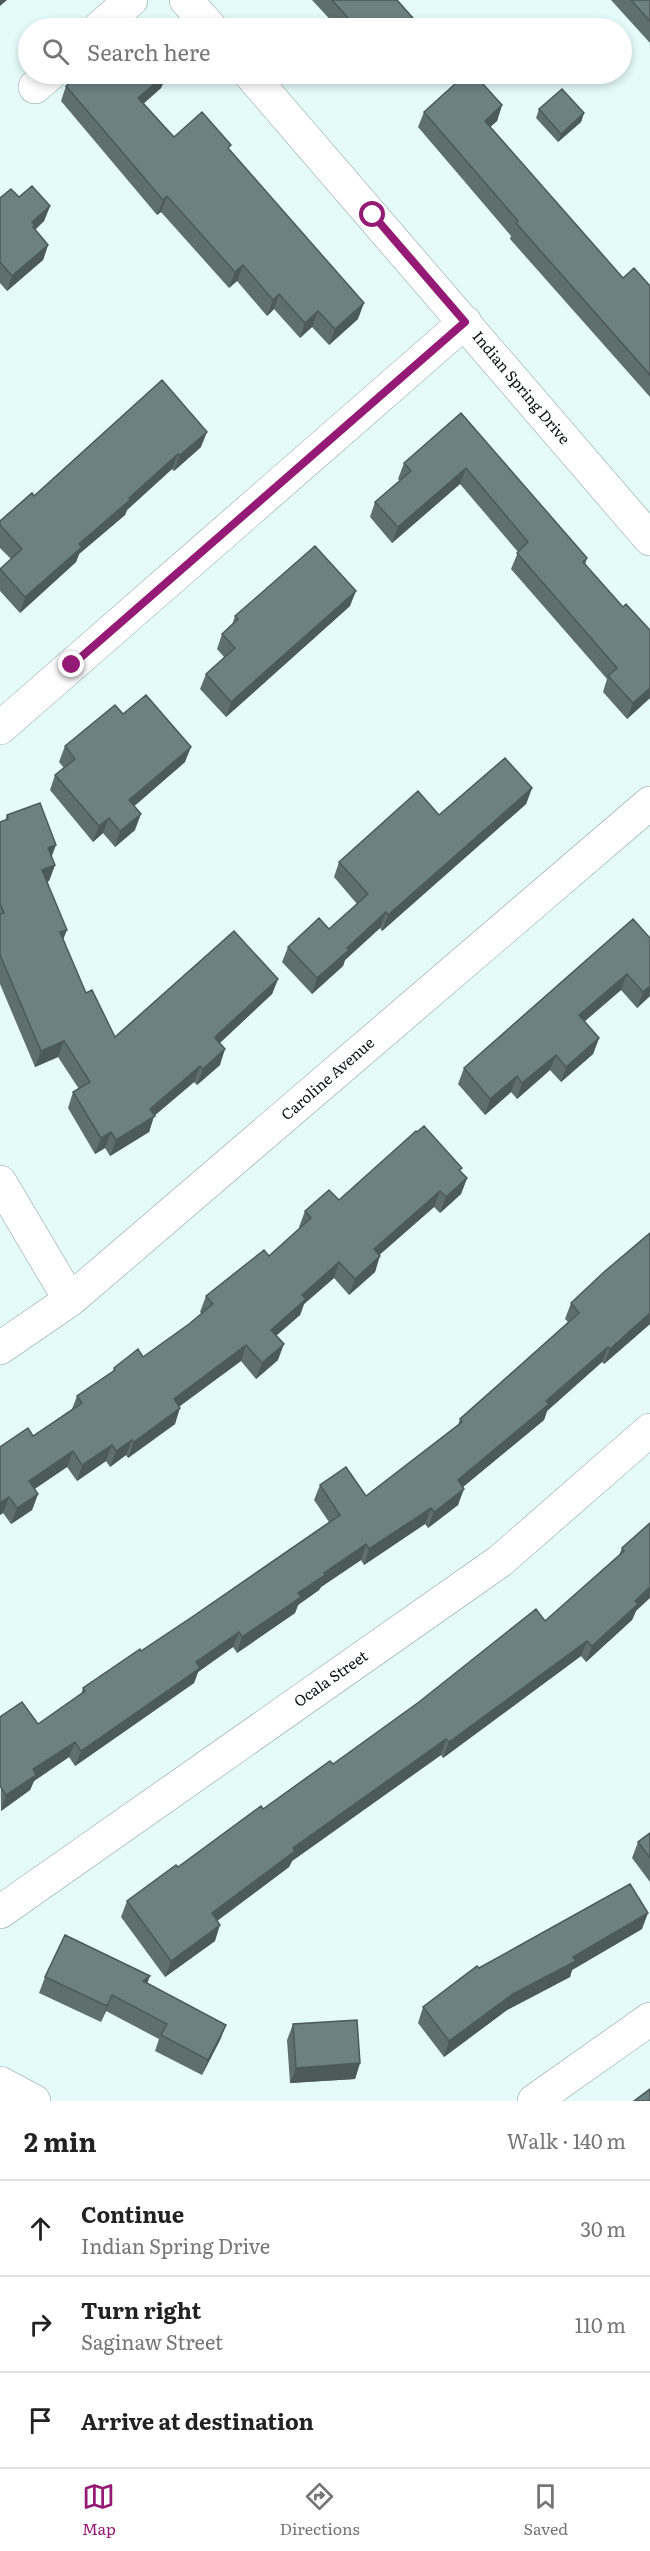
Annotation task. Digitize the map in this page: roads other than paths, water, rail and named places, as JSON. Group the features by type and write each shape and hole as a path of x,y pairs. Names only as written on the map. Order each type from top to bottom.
{"street":[{"path":"110,18 131,0"},
{"path":"186,0 202,18"},
{"name":"Indian Spring Drive","path":"259,84 650,539"},
{"path":"0,728 465,322"},
{"name":"Caroline Avenue","path":"0,1348 70,1300 650,802"},
{"path":"0,1182 70,1300"},
{"name":"Ocala Street","path":"0,1912 500,1561 650,1430"},
{"path":"534,2101 650,2019"},
{"path":"0,2083 34,2101"}]}
